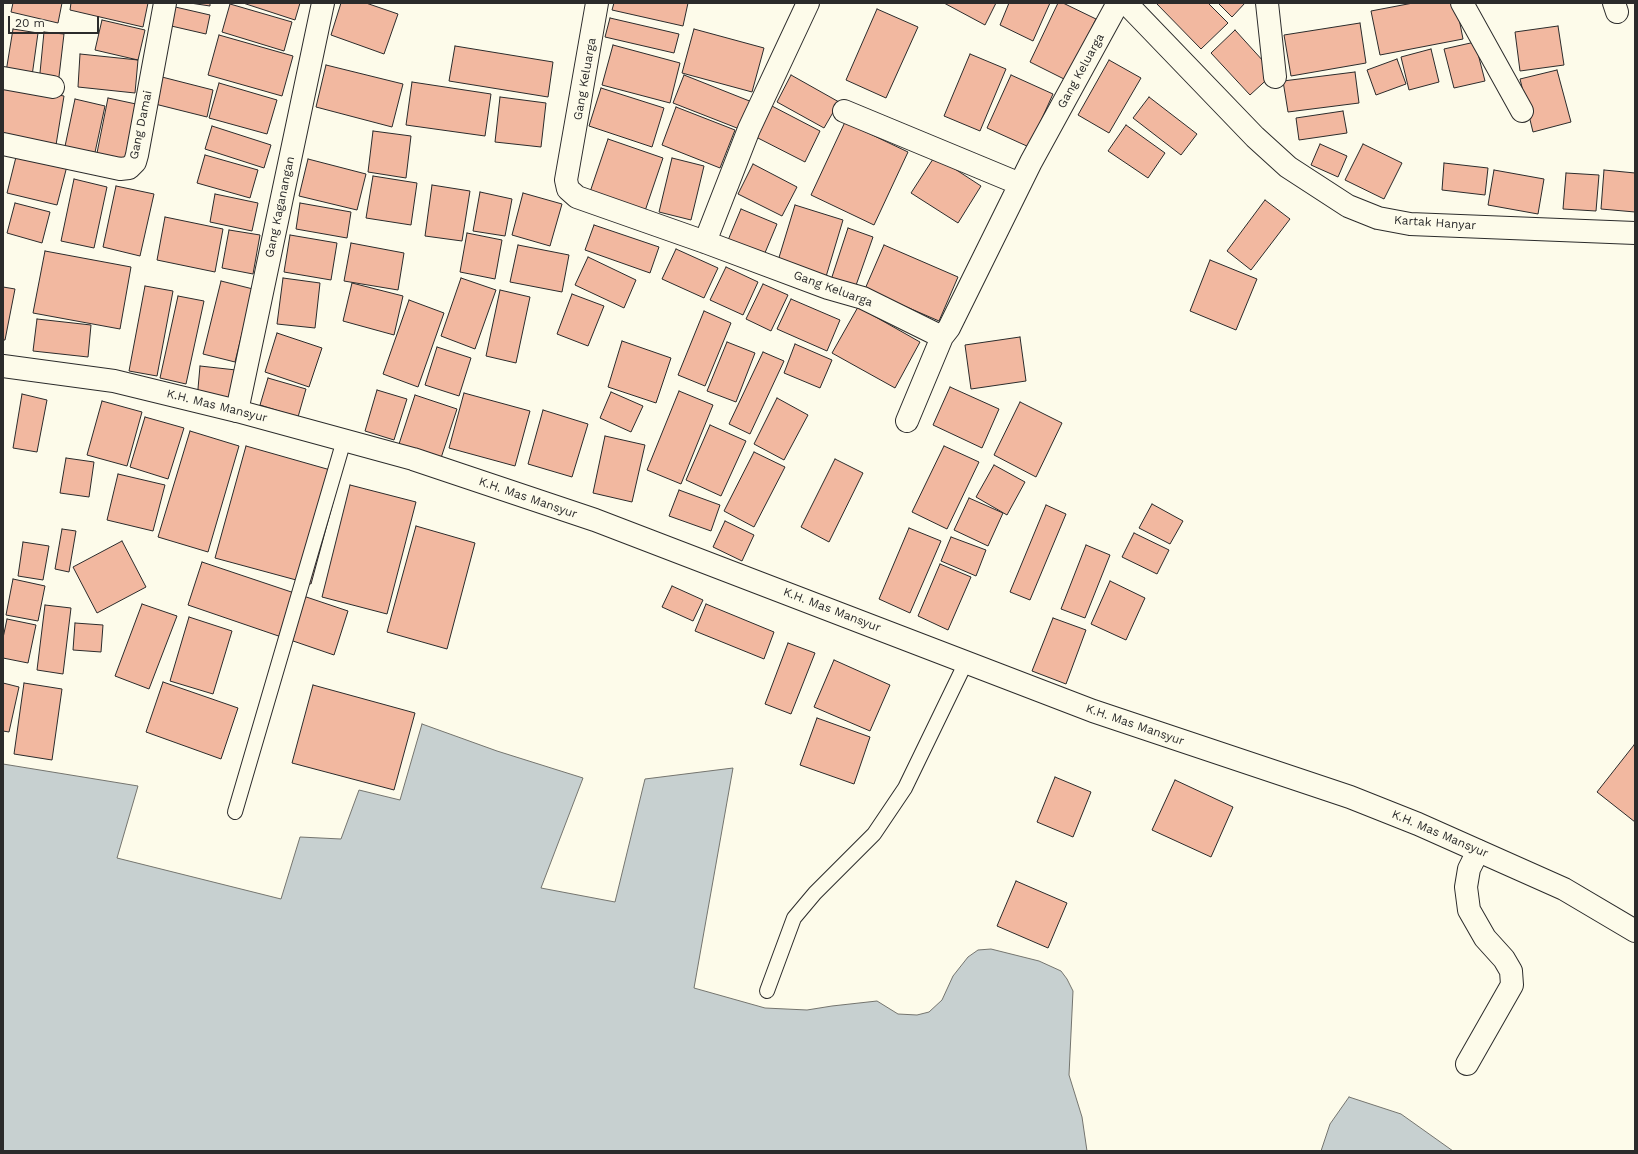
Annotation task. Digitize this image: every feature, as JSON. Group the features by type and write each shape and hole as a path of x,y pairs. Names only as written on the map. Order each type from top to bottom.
{"street":[{"name":"Gang Damai","path":"4,144 120,169 129,168 135,162 137,155 165,3"},
{"name":"Gang Kaganangan","path":"236,411 323,3"},
{"name":"Gang Keluarga","path":"598,3 566,180 568,189 577,197 705,242 828,288 863,298 942,337 949,328 1020,184 1118,3"},
{"path":"705,242 749,129 808,3"},
{"name":"Kartak Hanyar","path":"1126,3 1255,137 1288,167 1348,206 1378,218 1410,224 1635,233"},
{"path":"1267,3 1275,77"},
{"path":"1462,3 1522,111"},
{"path":"3,78 53,87"},
{"path":"844,111 1020,184"},
{"path":"907,421 942,337"},
{"name":"K.H. Mas Mansyur","path":"3,366 114,381 236,411 413,459 595,520 1093,711 1160,732 1195,746 1350,797 1418,824 1564,889 1635,931"},
{"path":"1467,1064 1512,985 1511,971 1504,959 1485,938 1469,910 1466,888 1469,869 1478,851"}],"lane":[{"path":"235,812 344,440"},
{"path":"768,992 794,918 815,893 874,834 905,788 966,662"}],"shaded area":[{"path":"422,724 497,751 583,778 541,888 615,902 645,779 733,768 694,988 765,1008 807,1010 877,1001 898,1014 917,1015 929,1012 942,1000 953,976 968,957 978,950 991,949 1039,961 1061,971 1073,991 1069,1075 1082,1117 1087,1151 3,1151 3,764 138,786 117,858 281,899 300,837 341,839 359,790 400,800"},
{"path":"1349,1097 1401,1114 1453,1151 1321,1151 1330,1124"}],"building":[{"path":"13,3 62,3 58,23 11,12"},
{"path":"71,3 148,3 143,27 70,10"},
{"path":"190,3 210,3 210,6"},
{"path":"243,3 300,3 295,20"},
{"path":"341,3 366,3 398,14 384,54 331,35"},
{"path":"614,3 688,3 683,26 612,10"},
{"path":"944,3 996,3 985,25"},
{"path":"1009,3 1050,3 1033,41 1000,25"},
{"path":"1058,3 1063,3 1096,19 1066,80 1030,62"},
{"path":"1156,3 1208,3 1228,23 1201,49"},
{"path":"1218,3 1245,3 1232,17"},
{"path":"1413,3 1456,3 1463,39 1380,55 1371,11"},
{"path":"230,4 292,22 284,51 222,32"},
{"path":"171,6 210,15 206,34 167,25"},
{"path":"877,9 918,27 886,98 846,80"},
{"path":"610,18 679,34 674,53 605,37"},
{"path":"102,20 145,30 138,60 95,50"},
{"path":"1360,23 1366,63 1291,76 1284,35"},
{"path":"1558,26 1564,65 1520,71 1515,32"},
{"path":"13,29 38,33 32,76 6,72"},
{"path":"694,29 764,48 752,92 682,73"},
{"path":"1235,30 1274,73 1250,95 1211,53"},
{"path":"44,32 64,34 58,85 39,83"},
{"path":"219,35 293,56 282,96 208,75"},
{"path":"1475,42 1485,81 1454,88 1444,49"},
{"path":"613,45 680,63 670,103 602,85"},
{"path":"455,46 553,62 548,97 449,81"},
{"path":"1431,49 1439,82 1409,90 1401,57"},
{"path":"80,54 138,60 135,93 78,87"},
{"path":"970,54 1006,69 980,131 944,116"},
{"path":"1397,59 1406,84 1376,95 1367,70"},
{"path":"1109,60 1141,78 1109,133 1078,115"},
{"path":"326,65 403,84 392,127 316,107"},
{"path":"1557,70 1571,122 1533,132 1520,79"},
{"path":"1355,72 1359,103 1288,112 1283,81"},
{"path":"684,75 752,102 742,130 673,103"},
{"path":"791,75 839,102 824,128 777,102"},
{"path":"1011,75 1053,94 1029,147 987,128"},
{"path":"158,76 213,90 207,117 151,103"},
{"path":"412,82 491,94 485,136 406,125"},
{"path":"219,83 277,100 267,134 209,118"},
{"path":"3,85 64,96 56,145 3,136"},
{"path":"601,88 664,108 652,147 589,126"},
{"path":"500,97 546,103 541,147 495,142"},
{"path":"1149,97 1197,134 1181,155 1133,118"},
{"path":"108,98 136,104 124,164 96,158"},
{"path":"75,99 105,106 94,157 64,151"},
{"path":"770,105 820,131 805,162 754,136"},
{"path":"676,107 735,130 720,168 662,145"},
{"path":"1343,111 1347,133 1299,140 1296,118"},
{"path":"845,122 908,152 874,225 811,195"},
{"path":"1126,125 1165,153 1148,178 1108,151"},
{"path":"212,126 271,145 264,168 205,149"},
{"path":"373,131 411,136 406,178 368,172"},
{"path":"608,139 663,158 645,211 590,192"},
{"path":"1320,144 1347,156 1338,177 1311,165"},
{"path":"1363,144 1402,163 1384,199 1345,180"},
{"path":"17,153 67,166 57,205 7,193"},
{"path":"205,155 258,170 250,198 197,183"},
{"path":"935,156 981,186 958,223 911,193"},
{"path":"672,158 704,166 691,220 659,212"},
{"path":"308,159 366,174 357,210 299,196"},
{"path":"1444,163 1488,168 1485,195 1442,190"},
{"path":"753,164 797,187 782,216 738,194"},
{"path":"1494,170 1544,179 1538,214 1488,205"},
{"path":"1604,170 1635,173 1635,212 1601,209"},
{"path":"1566,173 1599,175 1596,211 1563,209"},
{"path":"373,176 417,183 411,225 366,218"},
{"path":"74,179 107,187 94,248 61,241"},
{"path":"432,185 470,191 462,241 425,236"},
{"path":"116,186 154,194 140,256 103,247"},
{"path":"480,192 512,199 505,236 473,231"},
{"path":"523,193 562,204 550,246 512,235"},
{"path":"215,194 258,203 252,231 210,222"},
{"path":"1265,200 1290,219 1251,270 1227,251"},
{"path":"15,203 50,212 42,243 7,233"},
{"path":"300,203 351,212 347,238 296,229"},
{"path":"795,205 843,220 825,280 777,264"},
{"path":"741,209 777,224 762,260 726,245"},
{"path":"165,217 223,229 215,272 157,260"},
{"path":"594,225 659,247 650,273 585,250"},
{"path":"848,228 873,237 854,291 830,283"},
{"path":"229,230 260,235 253,274 222,268"},
{"path":"467,233 502,240 495,279 460,272"},
{"path":"290,235 337,243 331,280 284,272"},
{"path":"351,243 404,253 398,290 344,281"},
{"path":"518,245 569,255 562,292 510,282"},
{"path":"884,245 958,277 939,321 865,289"},
{"path":"676,249 718,268 704,298 662,279"},
{"path":"45,251 131,267 120,329 33,313"},
{"path":"588,257 636,280 624,308 575,285"},
{"path":"1210,260 1257,279 1236,330 1190,311"},
{"path":"726,267 758,282 743,315 710,300"},
{"path":"283,278 320,283 315,328 277,324"},
{"path":"461,278 496,290 475,349 441,336"},
{"path":"221,281 253,289 235,362 203,354"},
{"path":"352,283 403,296 394,335 343,321"},
{"path":"763,284 788,295 771,331 746,319"},
{"path":"145,286 173,291 157,376 129,371"},
{"path":"3,287 15,289 5,340 3,340"},
{"path":"500,290 530,297 516,363 486,356"},
{"path":"572,294 604,306 588,346 557,334"},
{"path":"178,296 204,301 186,384 160,378"},
{"path":"791,299 840,320 827,351 777,329"},
{"path":"409,300 444,313 418,387 383,374"},
{"path":"858,307 920,342 895,388 832,353"},
{"path":"704,311 731,323 705,386 678,375"},
{"path":"37,319 91,325 88,357 33,351"},
{"path":"277,333 322,348 309,387 265,372"},
{"path":"1020,337 1026,381 971,389 965,345"},
{"path":"622,341 671,358 656,403 608,387"},
{"path":"727,342 755,353 736,402 707,391"},
{"path":"795,344 832,360 820,388 784,373"},
{"path":"437,347 471,358 459,396 425,385"},
{"path":"763,352 784,361 750,434 729,424"},
{"path":"200,366 236,370 234,403 197,400"},
{"path":"268,378 306,389 298,417 260,405"},
{"path":"950,387 999,409 982,448 933,425"},
{"path":"377,390 407,399 394,440 365,431"},
{"path":"679,391 713,405 681,484 647,470"},
{"path":"611,392 643,406 631,432 600,418"},
{"path":"464,393 530,411 515,466 449,448"},
{"path":"22,394 47,400 37,452 13,448"},
{"path":"415,395 457,409 441,458 399,444"},
{"path":"777,398 808,415 784,460 754,444"},
{"path":"102,401 142,412 127,466 87,455"},
{"path":"1020,402 1062,423 1036,477 994,455"},
{"path":"543,410 588,424 572,477 528,464"},
{"path":"145,417 184,428 168,479 130,467"},
{"path":"710,425 746,441 721,496 686,480"},
{"path":"190,431 239,446 208,552 158,537"},
{"path":"605,436 645,445 632,502 593,493"},
{"path":"246,446 341,473 311,584 215,558"},
{"path":"944,446 979,462 947,529 912,512"},
{"path":"754,452 785,467 754,527 724,511"},
{"path":"66,458 94,462 89,497 60,493"},
{"path":"835,459 863,473 829,542 801,527"},
{"path":"994,465 1025,482 1007,515 976,497"},
{"path":"118,474 165,485 153,531 107,520"},
{"path":"350,485 416,502 387,614 322,597"},
{"path":"679,490 720,505 711,531 669,516"},
{"path":"969,498 1003,513 988,546 954,530"},
{"path":"1152,504 1183,521 1170,544 1139,528"},
{"path":"1046,505 1066,514 1030,600 1010,592"},
{"path":"725,521 754,535 742,561 713,547"},
{"path":"416,526 475,543 447,649 387,632"},
{"path":"909,528 941,541 910,613 879,599"},
{"path":"62,529 76,531 69,572 55,569"},
{"path":"1134,533 1169,550 1157,574 1122,557"},
{"path":"951,537 986,550 976,576 941,561"},
{"path":"122,541 146,587 97,613 73,567"},
{"path":"23,542 49,546 43,580 18,576"},
{"path":"1086,545 1110,555 1085,618 1061,609"},
{"path":"202,562 348,611 334,655 188,605"},
{"path":"940,564 971,577 948,630 918,616"},
{"path":"13,579 45,586 38,621 6,615"},
{"path":"1110,581 1145,598 1126,640 1091,624"},
{"path":"672,586 703,600 693,621 662,607"},
{"path":"142,604 177,616 149,689 115,676"},
{"path":"706,604 774,632 764,659 695,631"},
{"path":"45,605 71,608 63,674 37,670"},
{"path":"189,617 232,631 213,694 170,681"},
{"path":"1053,618 1086,630 1066,684 1032,671"},
{"path":"7,619 36,625 28,663 3,658 3,638"},
{"path":"75,623 103,625 101,652 73,650"},
{"path":"788,643 815,653 791,714 765,704"},
{"path":"834,660 890,685 870,731 814,707"},
{"path":"163,682 238,708 221,759 146,732"},
{"path":"3,683 19,687 9,732 3,731"},
{"path":"24,683 62,689 52,760 14,754"},
{"path":"313,685 415,713 394,790 292,763"},
{"path":"817,718 870,737 854,784 800,765"},
{"path":"1634,745 1635,746 1635,822 1597,792"},
{"path":"1055,777 1091,792 1073,837 1037,822"},
{"path":"1175,780 1233,807 1211,857 1152,830"},
{"path":"1016,881 1067,903 1048,948 997,926"}]}
